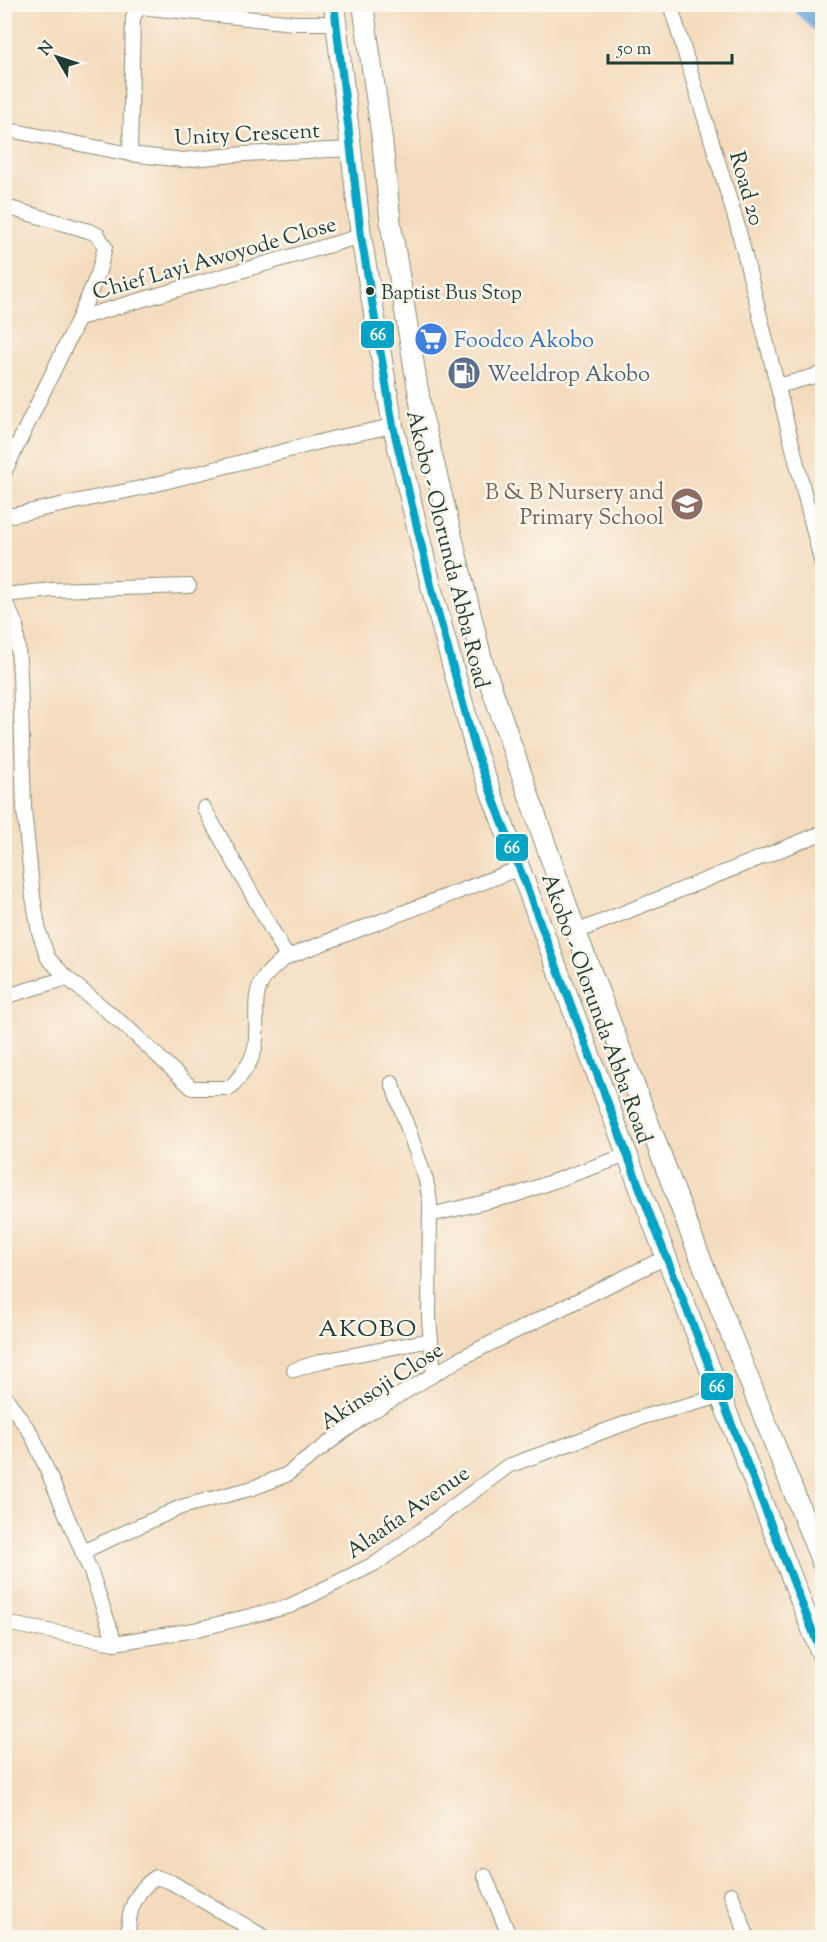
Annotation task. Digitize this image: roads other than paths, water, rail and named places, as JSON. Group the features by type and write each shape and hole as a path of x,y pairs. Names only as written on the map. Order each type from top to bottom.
{"main road":[{"name":"Akobo - Olorunda Abba Road","path":"363,4 382,139 391,226 422,414 482,660 576,932 822,1563"},
{"name":"Akobo - Olorunda Abba Road","path":"336,14 361,236 393,426 458,688 477,754 666,1257 822,1655"},
{"path":"382,363 413,358"},
{"path":"653,1223 683,1211"}],"street":[{"name":"Road 20","path":"670,4 737,224 822,564"},
{"path":"130,153 133,17 140,8 294,23 336,14"},
{"name":"Unity Crescent","path":"4,129 130,153 183,160 244,154 353,149"},
{"path":"4,473 79,318 101,266 105,247 104,241 89,231 6,207"},
{"name":"Chief Layi Awoyode Close","path":"79,318 361,236"},
{"path":"778,386 822,374"},
{"path":"4,517 145,487 335,438 393,426"},
{"path":"4,594 52,590 189,586"},
{"path":"4,599 16,624 20,674 24,809 33,897 39,932 48,958 67,978 130,1030 192,1088 230,1088 243,1075 256,1041 254,1005 257,985 271,968 287,957 520,868"},
{"path":"204,808 287,957"},
{"path":"576,932 822,835"},
{"path":"4,997 67,978"},
{"path":"392,1083 426,1180 430,1215 431,1340 434,1374"},
{"path":"430,1215 516,1195 627,1155"},
{"name":"Akinsoji Close","path":"82,1552 181,1507 252,1488 286,1475 363,1417 434,1374 485,1345 666,1257"},
{"path":"294,1370 322,1361 431,1340"},
{"path":"4,1395 32,1435 82,1552 115,1643"},
{"name":"Alaafia Avenue","path":"4,1623 115,1643 194,1630 290,1606 378,1562 508,1466 646,1416 722,1396"},
{"path":"485,1876 510,1938"},
{"path":"129,1938 132,1904 145,1885 156,1878 171,1882 266,1938"},
{"path":"731,1894 748,1938"}],"waterway":[{"path":"808,4 822,18"}],"place":[{"name":"Baptist Bus Stop","path":"370,291"},
{"name":"Foodco Akobo","path":"431,339"},
{"name":"Weeldrop Akobo","path":"464,373"},
{"name":"B & B Nursery and Primary School","path":"687,504"}],"district":[{"name":"AKOBO","path":"368,1328"}]}
